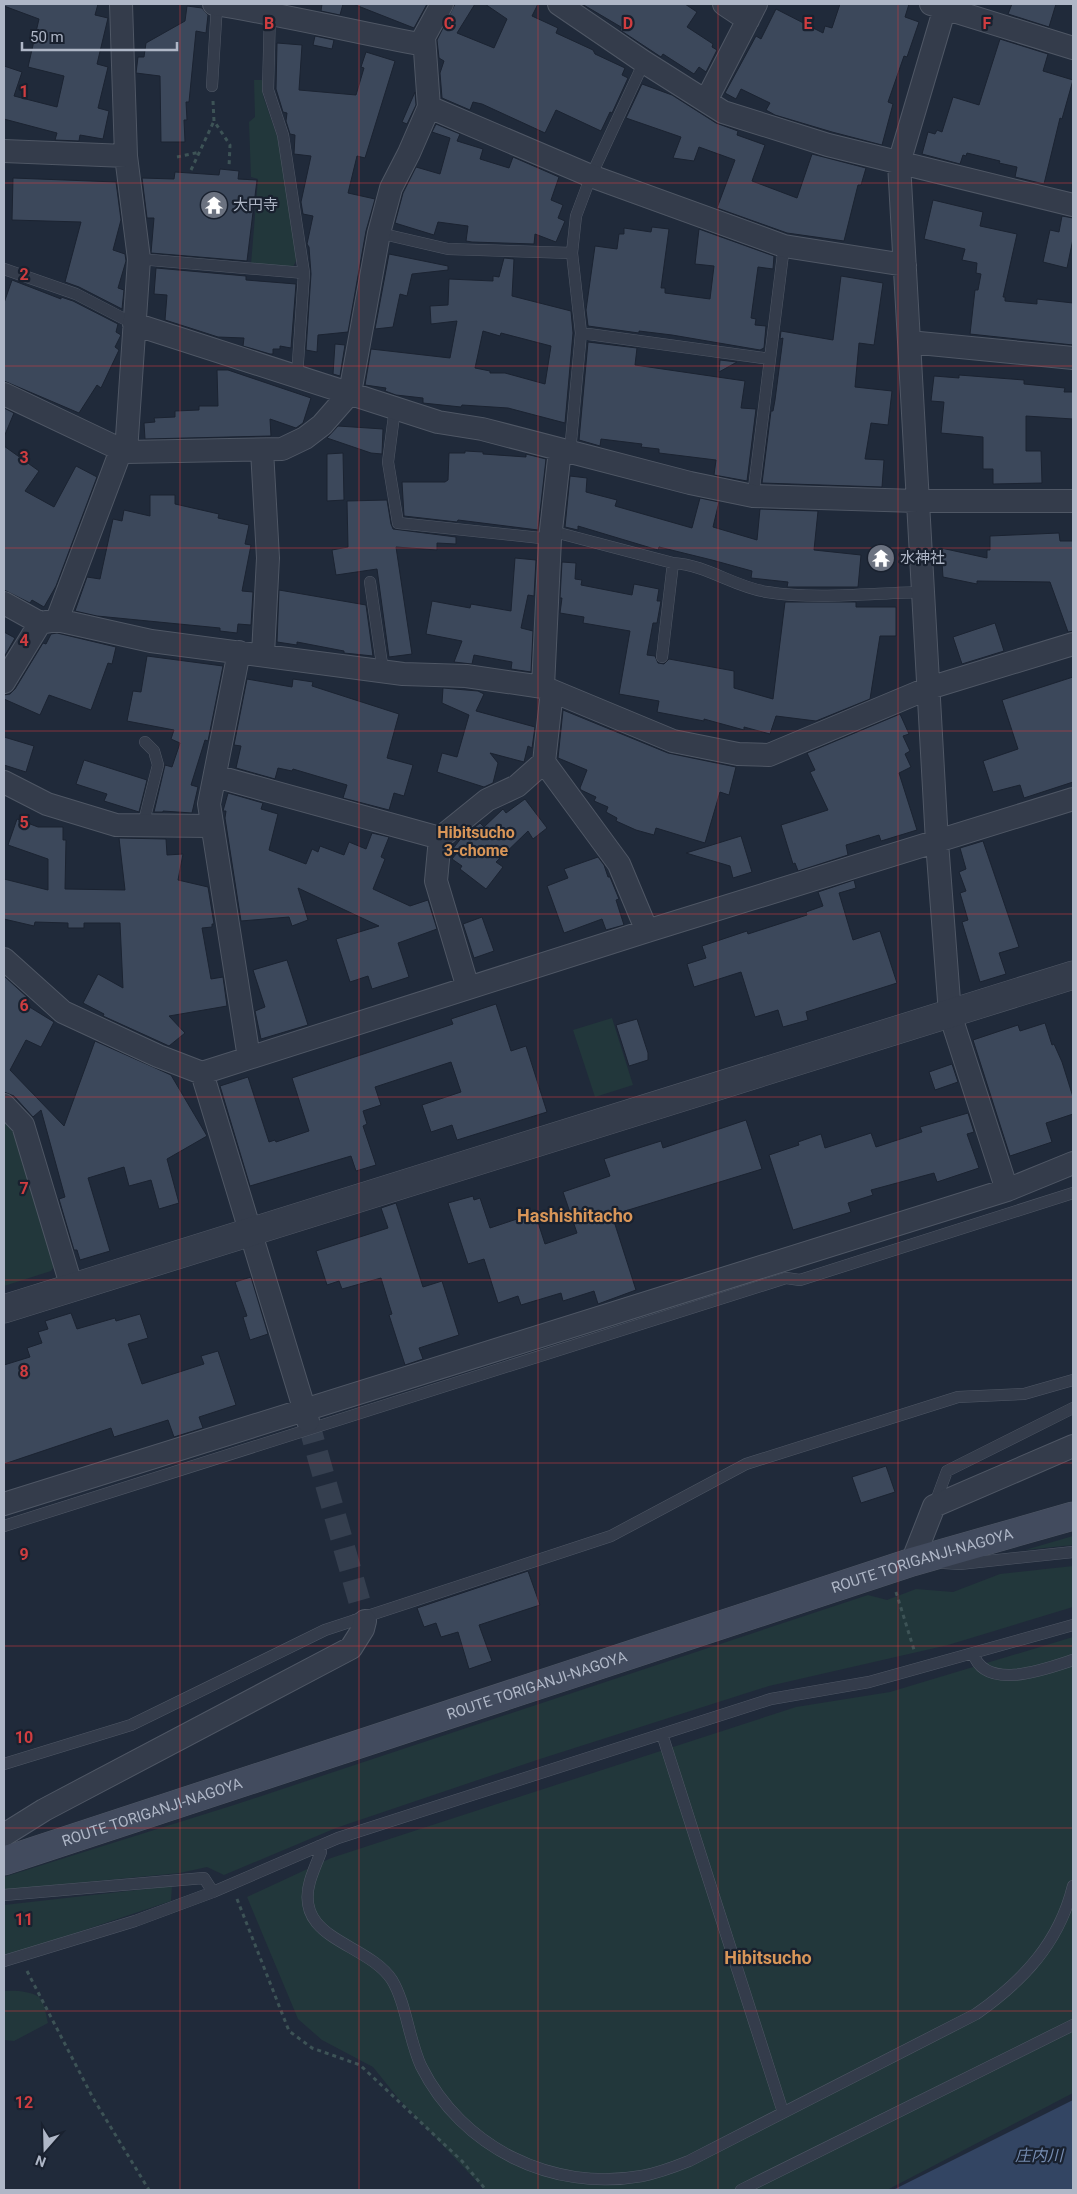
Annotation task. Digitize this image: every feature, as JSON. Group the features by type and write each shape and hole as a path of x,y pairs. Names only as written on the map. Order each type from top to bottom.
{"main road":[{"name":"ROUTE TORIGANJI-NAGOYA","path":"4,1861 900,1566 1073,1516"}],"street":[{"path":"4,682 48,622 123,451 139,259 126,156 121,4"},
{"path":"215,4 270,12 349,31 424,45"},
{"path":"4,394 123,451 282,449 305,438 335,412 350,393 380,232 391,188 429,107 424,37 442,4"},
{"path":"559,4 644,62 723,112 828,145 1073,206"},
{"path":"706,100 752,12 724,4"},
{"path":"1007,1190 950,1014 937,842 900,163 940,5 1073,48"},
{"path":"429,107 591,176 784,246 905,265"},
{"path":"4,151 126,156"},
{"path":"134,324 438,422 482,429 690,483 753,496 917,501 1073,501"},
{"path":"909,342 1073,358"},
{"path":"262,450 268,558 263,654"},
{"path":"565,451 551,535 548,689 544,762 619,864 648,931"},
{"path":"4,603 48,622 151,641 263,654 383,672 466,676 548,689 673,741 738,754 769,756 929,688 1073,644"},
{"path":"239,652 209,804 249,1058"},
{"path":"468,988 436,881 440,838 487,800 517,786 544,762"},
{"path":"215,776 440,838"},
{"path":"4,782 46,804 116,825 211,826"},
{"path":"7,968 63,1012 158,1056 202,1073 648,931 1073,799"},
{"path":"4,1309 1073,975"},
{"path":"202,1073 306,1415"},
{"path":"4,1105 23,1125 72,1288"},
{"path":"4,1504 306,1415 401,1380 1007,1190 1073,1163"},
{"path":"900,1566 934,1506 1073,1446"},
{"path":"4,1835 44,1810 351,1648 364,1630 365,1621"}],"lane":[{"path":"212,86 215,4"},
{"path":"270,12 268,90 284,135 304,273 297,377"},
{"path":"565,451 581,333 572,254 576,216 591,176 644,62"},
{"path":"380,232 448,249 572,254"},
{"path":"753,496 784,246"},
{"path":"139,259 304,273"},
{"path":"4,269 76,294 134,324"},
{"path":"581,333 770,359"},
{"path":"395,408 388,462 398,523 551,535 673,563 688,564 747,588 766,592 806,595 923,592"},
{"path":"662,657 673,563"},
{"path":"370,582 383,672"},
{"path":"143,825 158,765 154,751 145,742"},
{"path":"4,1526 786,1278 800,1280 1073,1193"},
{"path":"4,1764 131,1725 325,1630 611,1536 746,1464 958,1397 1024,1394 1073,1380"},
{"path":"934,1506 947,1471 1073,1408"},
{"path":"939,1554 944,1563 960,1564 1073,1552"},
{"path":"4,1961 135,1921 213,1892 338,1838 771,1700 869,1682 973,1653 1072,1629"},
{"path":"973,1653 976,1663 981,1667 1006,1675 1035,1672 1073,1660"},
{"path":"662,1734 783,2112"},
{"path":"319,1846 321,1852 310,1881 308,1894 312,1915 319,1926 330,1935 372,1958 393,1981 414,2049 434,2088 465,2126 498,2150 516,2160 560,2174 605,2179 643,2176 689,2161 960,2023 1005,1994 1032,1965 1054,1936 1061,1923 1073,1886"},
{"path":"4,1895 204,1878 213,1892"},
{"path":"741,2190 1073,2024"}],"path":[{"path":"191,170 214,121 213,101"},
{"path":"214,121 230,144 229,166"},
{"path":"177,157 200,152"},
{"path":"900,1566 919,1668"},
{"path":"231,1884 290,2031 312,2048 360,2066 462,2161 486,2190"},
{"path":"20,1957 93,2098 149,2190"}],"green space":[{"path":"254,80 262,80 263,96 278,139 297,259 293,267 251,264 258,179 251,177 249,122 255,117"},
{"path":"612,1018 633,1085 595,1097 573,1030"},
{"path":"4,1117 16,1129 55,1265 51,1271 4,1286"},
{"path":"1073,1536 1073,1545 1025,1550"},
{"path":"1073,1566 1073,1607 948,1645 769,1686 540,1759 336,1828 224,1875 207,1867 180,1873 4,1890 4,1877 234,1805 868,1595 887,1600 916,1589 953,1592 1000,1574"},
{"path":"1073,1637 1073,2093 887,2190 485,2190 398,2098 373,2067 322,2040 298,2019 247,1897 331,1858 796,1707 890,1692"},
{"path":"172,1886 171,1901 4,1957 4,1905"},
{"path":"4,1991 27,1992 39,1997 44,2006 48,2023 14,2041 4,2040"}],"water":[{"name":"庄内川","path":"1073,2100 1073,2190 893,2190"}],"building":[{"path":"4,4 98,4 95,15 108,18 97,64 108,67 98,108 109,111 103,139 80,135 79,141 55,140 57,133 4,119 4,66 22,72 14,96 57,107 64,76 28,67 39,19 4,6"},
{"path":"322,4 343,4 340,15 321,11"},
{"path":"353,4 427,4 414,28"},
{"path":"455,4 475,4 457,33 494,48 507,19 485,4 538,4 532,16 558,28 556,33 593,50 595,54 625,68 622,75 628,78 612,113 610,112 601,131 556,110 545,133 482,104 473,102 470,110 442,98 440,73 444,61 439,58 437,40"},
{"path":"582,4 685,4 697,12 687,27 713,44 712,47 717,50 706,72 699,67 694,74 663,54 661,57 620,30 621,27"},
{"path":"840,4 909,4 905,17 919,22 907,57 904,56 888,102 893,104 882,145 775,115 766,110 770,103 741,89 736,99 725,93 756,36 761,39 776,9 823,33 825,26 832,28"},
{"path":"1012,4 1056,4 1049,27 1008,14"},
{"path":"187,6 202,8 208,15 206,33 196,31 189,102 186,102 187,120 184,120 185,142 161,142 160,76 136,73 138,57 144,57 146,43 185,21"},
{"path":"315,36 334,40 332,49 313,45"},
{"path":"1000,39 1048,54 1043,71 1073,80 1062,119 1060,118 1044,184 1015,177 1017,167 999,163 1000,161 967,153 966,156 963,155 960,164 922,154 928,132 935,134 937,130 942,132 953,97 979,105"},
{"path":"277,43 302,45 299,90 356,95 364,68 361,67 366,52 395,61 365,158 357,156 348,193 375,199 366,231 348,332 318,335 317,352 306,350 311,274 309,247 307,244 313,216 303,214 301,202 311,156 294,154 295,135 290,134 286,121 287,113 283,112 276,89"},
{"path":"642,84 672,95 716,123 738,131 737,135 765,145 752,181 797,198 812,154 866,168 861,185 858,185 844,241 787,233 717,208 735,160 699,147 694,161 673,158 681,137 626,118"},
{"path":"415,92 416,105 407,124 402,122"},
{"path":"436,124 460,134 457,141 483,149 480,159 509,168 513,157 559,177 551,200 563,205 558,218 565,221 556,242 535,234 534,244 472,242 466,241 468,226 438,222 434,235 395,223 403,193 416,167 440,174 450,138 432,132"},
{"path":"220,169 239,171 238,179 257,180 247,261 151,253 154,218 147,218 142,178 174,179 175,172 219,175"},
{"path":"13,178 116,182 121,220 113,250 125,254 126,261 118,288 124,290 122,309 65,282 81,222 12,220"},
{"path":"933,200 983,212 980,226 1017,234 1003,297 1005,297 1005,301 1037,304 1037,299 1073,303 1073,345 970,334 975,290 978,290 981,274 976,273 977,263 962,260 965,249 924,239"},
{"path":"1062,216 1073,218 1073,239 1067,268 1043,262 1050,230 1059,232"},
{"path":"652,227 669,229 661,288 665,288 665,293 710,299 714,266 695,264 699,229 774,256 773,269 758,267 751,318 756,319 755,325 766,326 764,348 760,350 672,335 639,331 639,333 588,326 586,310 595,246 617,249 619,234 624,234 624,228 651,232"},
{"path":"389,254 448,266 448,270 412,274 407,296 400,294 393,327 375,329"},
{"path":"504,258 514,259 512,296 571,311 573,333 565,423 508,408 462,405 461,407 423,403 423,398 396,395 385,391 386,388 365,385 371,349 450,358 457,321 431,324 430,306 448,305 449,279 493,281 493,276 499,277","holes":["483,331 500,336 501,333 551,346 545,384 505,373 490,373 490,371 475,368"]},
{"path":"156,268 246,276 246,280 296,284 291,348 280,346 280,349 273,349 273,354 270,354 243,346 244,338 218,337 165,320 167,295 154,294"},
{"path":"841,276 883,283 874,345 859,343 855,387 892,391 888,425 871,423 865,459 884,460 882,487 762,483 783,338 780,339 781,331 833,340"},
{"path":"12,280 61,299 61,297 73,301 118,324 116,332 121,335 115,347 119,350 101,388 97,385 79,413 4,381 4,303"},
{"path":"588,342 637,348 635,365 745,381 741,408 756,409 747,481 714,475 716,460 659,453 659,449 641,447 642,444 601,439 600,446 579,440"},
{"path":"335,344 345,345 340,376 333,374"},
{"path":"720,360 737,362 719,372"},
{"path":"217,370 228,370 311,398 303,423 296,428 270,419 271,436 145,439 144,423 155,422 154,418 175,417 175,411 199,410 199,406 218,406"},
{"path":"959,375 1024,380 1024,384 1065,388 1064,392 1073,392 1073,419 1026,416 1026,451 1041,451 1042,483 993,484 993,469 983,469 983,437 941,433 944,402 931,401 934,376 959,378"},
{"path":"4,408 14,413 4,437"},
{"path":"338,426 383,429 382,454 371,453 327,438"},
{"path":"4,446 39,471 25,491 54,507 76,466 97,477 56,586 44,607 32,600 30,603 4,590"},
{"path":"465,451 526,457 526,454 546,459 538,530 458,520 457,522 404,516 402,482 445,482 448,480 449,453 465,453"},
{"path":"343,453 344,500 327,501 327,454"},
{"path":"570,476 587,478 586,492 617,500 615,506 692,528 700,498 719,502 713,527 757,540 760,509 818,511 814,550 861,555 858,587 787,587 788,582 751,578 752,571 712,560 659,547 658,550 578,526 578,530 565,527"},
{"path":"150,495 175,495 175,504 219,514 218,518 249,525 245,544 251,545 242,591 253,592 251,625 238,624 237,633 220,631 220,628 97,616 75,611 87,577 100,579 113,519 122,521 124,510 150,516"},
{"path":"387,500 393,529 456,537 456,544 437,543 437,550 396,547 412,654 389,657 377,569 336,575 332,550 348,547 347,501"},
{"path":"1059,533 1060,541 1073,541 1073,631 1068,632 1050,582 977,581 977,584 943,577 941,548 987,558 987,550 990,550 990,536"},
{"path":"515,558 536,560 534,596 528,595 521,628 533,631 531,672 511,669 512,662 474,655 472,664 454,662 462,641 426,634 432,601 470,608 471,604 511,611"},
{"path":"562,562 576,563 575,579 582,580 581,585 632,595 634,584 659,589 657,601 661,601 657,623 653,623 647,655 655,656 658,663 664,664 669,659 734,671 734,688 773,699 785,602 856,602 856,607 896,607 896,636 880,636 870,699 816,721 776,716 770,734 744,727 744,730 704,719 704,721 657,712 659,701 619,694 630,631 583,623 584,617 560,613"},
{"path":"279,590 366,605 373,656 344,653 344,651 297,642 297,645 277,642"},
{"path":"995,623 1004,651 962,664 953,637"},
{"path":"4,632 15,638 4,657"},
{"path":"57,633 116,647 112,664 108,663 91,710 49,695 40,715 4,699 4,695 10,694 15,689 43,643 46,644 51,634"},
{"path":"147,656 223,666 208,741 205,740 191,785 198,787 192,813 154,812 165,765 172,767 180,743 171,739 174,730 127,721 133,691 141,692"},
{"path":"1073,677 1073,782 1024,798 1020,785 993,792 983,761 1018,749 1002,700"},
{"path":"247,679 292,687 293,679 313,682 312,686 399,714 387,758 413,765 404,796 394,793 389,810 343,798 347,785 293,769 292,771 278,768 275,779 236,768 241,746 234,745"},
{"path":"443,688 478,691 484,694 476,711 535,727 532,748 528,746 524,762 490,753 498,763 493,783 484,787 437,772 442,753 457,757 469,715 442,703"},
{"path":"563,710 668,753 736,767 729,795 720,792 705,843 656,828 654,835 636,830 616,821 617,818 606,812 608,807 594,801 596,797 581,790 580,788 587,770 558,758"},
{"path":"900,714 909,734 903,736 910,751 905,754 911,767 899,773 917,830 881,841 879,835 846,845 848,855 798,871 795,863 793,864 781,825 828,810 810,772 815,770 807,753"},
{"path":"4,737 34,746 26,772 4,765"},
{"path":"84,760 147,780 139,812 104,801 107,794 76,784"},
{"path":"228,793 263,803 261,809 278,814 269,850 306,864 312,849 318,852 320,846 344,855 349,842 366,849 372,833 389,837 381,857 385,859 373,889 410,906 428,900 437,929 398,943 409,977 372,989 368,976 350,982 336,939 379,926 298,888 308,920 292,926 289,917 241,921 225,818 226,811 223,811"},
{"path":"525,799 547,828 533,839 528,831 496,862 503,867 486,889 460,869 462,866 452,859 456,854 452,850 462,837 480,823 484,827 503,809 506,813"},
{"path":"17,819 38,827 63,827 63,840 66,840 65,889 125,890 119,838 166,839 167,855 183,854 178,880 208,887 214,924 212,924 212,927 202,928 211,979 223,977 227,1006 169,1016 185,1033 169,1046 103,1016 104,1014 83,1003 98,974 123,988 120,923 84,923 84,928 68,928 68,923 35,922 34,926 4,919 4,879 48,890 48,859 8,845"},
{"path":"741,836 752,872 733,878 730,866 686,853"},
{"path":"983,841 1019,947 999,953 1006,974 980,982 962,922 968,920 960,893 966,891 959,872 966,869 960,848"},
{"path":"598,857 604,865 608,877 610,877 619,899 616,900 624,925 606,930 602,919 564,933 547,886 568,878 564,869"},
{"path":"854,880 856,888 839,893 853,940 880,931 897,983 806,1012 808,1020 783,1027 778,1010 755,1017 741,972 694,987 687,964 706,958 702,946 747,931 748,934 807,915 806,912 823,906 818,892"},
{"path":"482,917 494,951 474,958 463,924"},
{"path":"287,960 308,1025 261,1039 255,1011 265,1007 253,970"},
{"path":"4,976 28,998 23,1003 54,1022 41,1047 26,1040 10,1070 64,1126 95,1041 171,1075 207,1136 167,1159 179,1203 159,1209 151,1180 129,1186 124,1167 88,1178 110,1251 80,1260 77,1250 74,1250 59,1199 65,1197 41,1110 33,1117 14,1096 4,1092"},
{"path":"496,1004 511,1051 526,1046 547,1112 457,1140 452,1125 431,1132 422,1105 461,1092 451,1062 375,1087 381,1105 363,1111 367,1124 363,1126 376,1165 356,1171 351,1156 250,1186 220,1086 248,1077 269,1142 275,1140 276,1142 309,1131 292,1078 453,1024 451,1019"},
{"path":"637,1019 648,1053 648,1060 629,1066 616,1025"},
{"path":"1045,1023 1052,1045 1054,1044 1062,1062 1073,1097 1073,1114 1046,1123 1052,1142 1010,1156 973,1040 1018,1025 1020,1031"},
{"path":"952,1064 958,1082 935,1090 929,1072"},
{"path":"968,1113 974,1132 967,1134 979,1168 937,1182 934,1173 871,1190 873,1195 848,1203 851,1212 793,1230 769,1155 799,1145 798,1142 821,1134 825,1148 871,1133 876,1147 922,1132 920,1127"},
{"path":"746,1120 762,1169 612,1215 636,1290 598,1304 594,1291 563,1301 561,1293 521,1305 518,1296 498,1303 484,1259 468,1264 448,1203 473,1196 474,1200 480,1198 490,1228 535,1213 545,1244 577,1233 563,1192 610,1176 604,1159 661,1141 663,1148"},
{"path":"396,1203 423,1287 442,1281 459,1335 419,1348 423,1359 405,1365 389,1315 392,1314 381,1278 342,1289 339,1281 327,1285 316,1251 388,1228 381,1208"},
{"path":"251,1277 268,1334 250,1340 243,1317 247,1316 235,1282"},
{"path":"71,1313 77,1329 115,1318 116,1321 140,1314 148,1338 128,1344 142,1384 204,1364 201,1356 218,1351 236,1405 199,1417 203,1428 174,1437 168,1420 114,1437 111,1428 4,1464 4,1365 30,1357 27,1348 42,1343 38,1332 48,1329 45,1321"},
{"path":"886,1466 895,1492 861,1503 852,1477"},
{"path":"528,1571 540,1605 479,1625 492,1661 469,1669 458,1632 441,1637 436,1623 424,1627 417,1608"}],"tunnel":[{"path":"308,1421 365,1621"}],"place":[{"name":"大円寺","path":"214,205"},
{"name":"水神社","path":"881,558"}],"district":[{"name":"Hibitsucho 3-chome","path":"476,841"},
{"name":"Hashishitacho","path":"575,1216"},
{"name":"Hibitsucho","path":"768,1958"}]}
